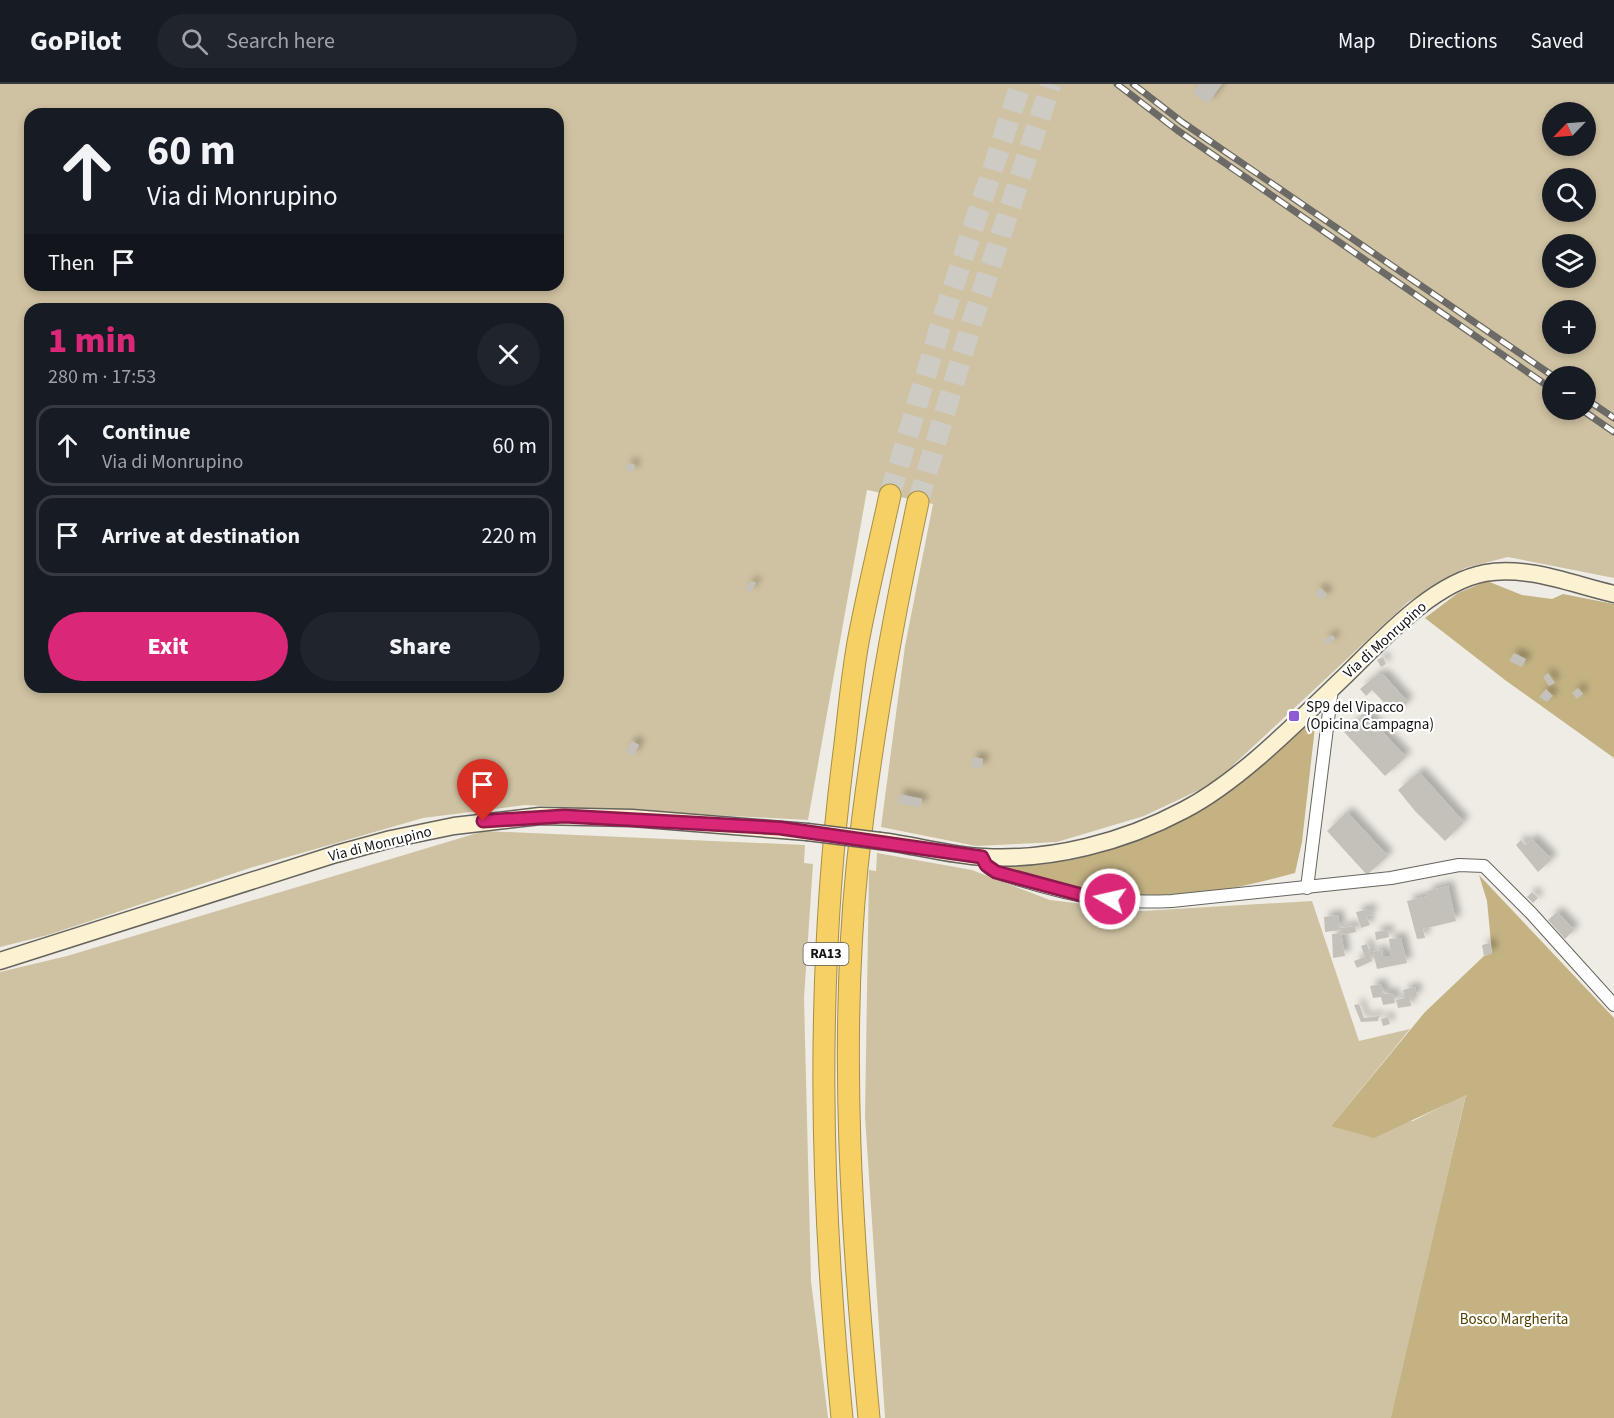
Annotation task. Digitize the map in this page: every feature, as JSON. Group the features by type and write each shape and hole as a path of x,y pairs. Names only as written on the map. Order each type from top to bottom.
{"highway":[{"name":"RA13","path":"842,1418 831,1308 824,1185 822,1054 827,920 836,812 859,633 890,495"},
{"name":"RA13","path":"869,1418 858,1297 851,1172 850,1048 853,923 857,868 889,637 918,502"}],"main road":[{"name":"Via di Monrupino","path":"0,961 336,854 391,839 473,823 564,816 632,818 807,832 982,857 1030,856 1064,852 1130,834 1183,811 1219,789 1413,612 1442,591 1483,573 1511,572 1557,579 1614,594"}],"street":[{"path":"1307,888 1332,688"},
{"path":"982,857 986,865 996,872 1093,898 1172,901 1391,878 1459,865 1484,866 1531,913 1614,1005"}],"shaded area":[{"path":"0,84 1614,84 1614,578 1508,557 1465,568 1408,602 1214,783 1144,816 1057,842 976,846 881,827 905,646 933,504 867,490 808,820 525,805 423,818 250,868 48,935 0,947"},
{"path":"484,831 805,845 804,863 813,864 804,998 811,1281 828,1418 0,1418 0,972 67,956"},
{"path":"877,853 972,870 1050,900 1142,911 1312,901 1359,1041 1410,1029 1331,1126 1413,1121 1466,1094 1392,1418 885,1418 865,1116 869,870 876,871"}],"green space":[{"path":"1487,581 1522,595 1552,599 1563,594 1614,604 1614,758 1505,680 1425,618 1458,593"},
{"path":"1317,709 1302,842 1295,873 1222,890 1146,899 1096,896 1073,891 1000,865 1137,837"},
{"name":"Bosco Margherita","path":"1479,875 1614,1018 1614,1418 1391,1418 1466,1095 1374,1138 1331,1126 1425,1012 1484,956 1492,953 1487,901"}],"building":[{"path":"1199,84 1222,84 1208,103 1193,93"},
{"path":"628,463 635,465 633,472 626,470"},
{"path":"751,581 756,583 750,592 745,590"},
{"path":"1320,588 1327,594 1322,600 1315,593"},
{"path":"1332,635 1335,639 1327,645 1324,640"},
{"path":"1514,653 1526,659 1522,667 1509,661"},
{"path":"1383,657 1386,664 1381,667 1377,660"},
{"path":"1548,673 1555,683 1549,686 1543,677"},
{"path":"1378,674 1381,676 1383,674 1408,702 1395,714 1372,690 1366,696 1360,689"},
{"path":"1578,688 1583,694 1577,699 1572,693"},
{"path":"1546,689 1553,696 1547,702 1539,697"},
{"path":"1365,713 1406,757 1385,776 1344,732"},
{"path":"632,741 639,745 633,756 626,752"},
{"path":"973,757 983,759 982,768 971,767"},
{"path":"1419,772 1464,822 1445,841 1398,790"},
{"path":"899,794 922,799 921,807 898,803"},
{"path":"1347,812 1388,856 1367,875 1327,831"},
{"path":"1532,839 1552,859 1538,872 1516,845 1521,840 1525,845"},
{"path":"1448,886 1456,921 1423,929 1425,938 1417,939 1407,901 1428,896 1427,891"},
{"path":"1532,892 1538,898 1533,903 1527,897"},
{"path":"1370,909 1373,915 1366,916 1370,925 1361,928 1356,912"},
{"path":"1557,912 1574,930 1565,939 1548,920"},
{"path":"1338,915 1340,930 1325,932 1324,917"},
{"path":"1355,926 1356,932 1342,935 1341,928"},
{"path":"1388,930 1389,937 1376,940 1375,932"},
{"path":"1341,933 1345,956 1333,958 1332,934"},
{"path":"1401,938 1407,963 1377,969 1373,952 1382,950 1383,956 1391,956 1389,939"},
{"path":"1490,943 1492,953 1484,956 1482,945"},
{"path":"1367,944 1372,961 1357,968 1354,961 1365,957 1361,946"},
{"path":"1381,984 1384,994 1393,993 1395,1003 1383,1005 1381,997 1373,998 1370,986"},
{"path":"1415,987 1417,997 1410,998 1411,1006 1398,1008 1396,1000 1405,998 1403,990"},
{"path":"1359,1004 1364,1018 1379,1016 1378,1021 1361,1022 1354,1005"},
{"path":"1388,1017 1390,1024 1383,1026 1381,1019"}],"tunnel":[{"path":"890,495 942,321 1021,84"},
{"path":"918,502 972,322 1051,84"}],"railway":[{"path":"1117,84 1177,130 1542,382"},
{"path":"1133,84 1182,122 1542,368"},
{"path":"1596,406 1614,418"},
{"path":"1596,420 1614,432"}],"place":[{"name":"SP9 del Vipacco (Opicina Campagna)","path":"1294,716"}],"route":[{"path":"483,821 564,816 780,828 982,857 986,865 996,872 1093,898 1110,899"}]}
